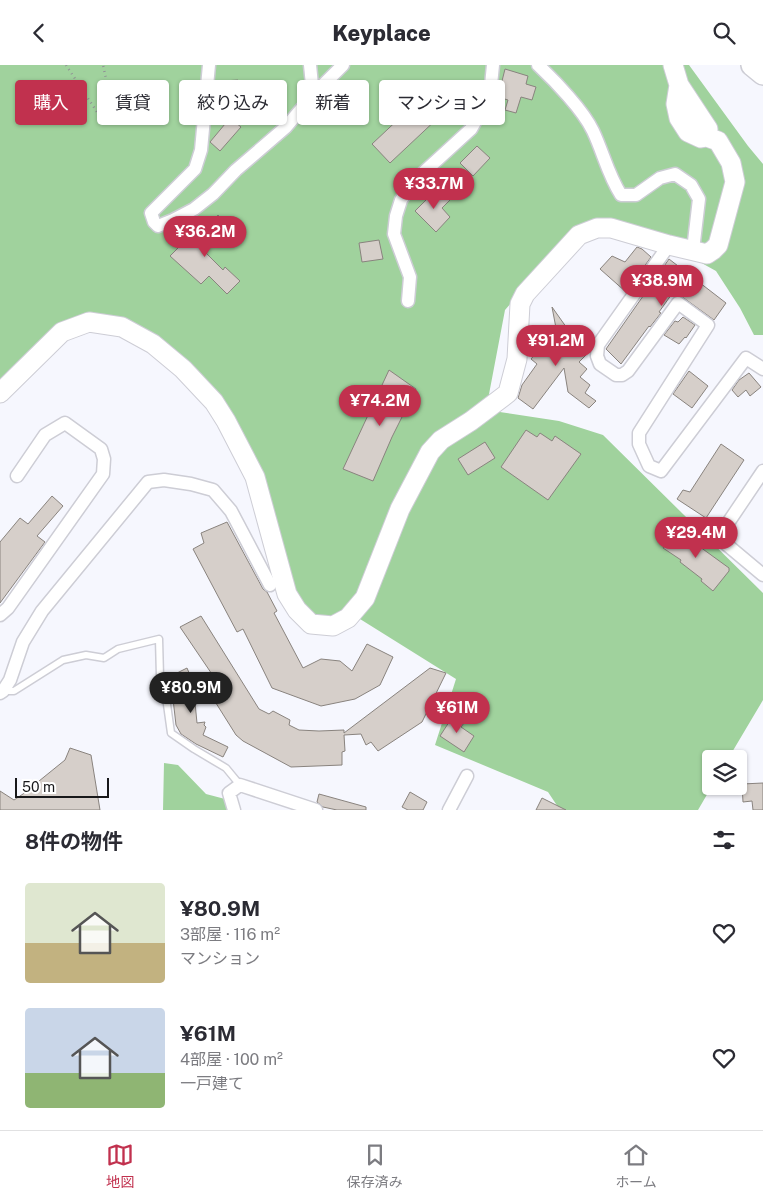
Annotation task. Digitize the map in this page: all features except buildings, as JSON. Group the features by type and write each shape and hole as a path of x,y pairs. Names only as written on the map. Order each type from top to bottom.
{"main road":[{"path":"752,65 763,74"}],"street":[{"path":"209,65 201,150 194,169 151,213 154,222 158,225 173,220 194,209 213,194 236,170 286,127 297,114"},
{"path":"310,65 312,80"},
{"path":"328,80 343,65"},
{"path":"408,301 410,277 394,234 396,216 401,200 413,183 471,129 490,95 493,65"},
{"path":"538,65 555,81 592,129 614,184 621,195 636,195 660,178 675,175 691,185 699,199 693,250"},
{"path":"0,393 62,332 89,322 122,327 153,344 189,375 214,402 226,421 255,477 288,594 297,610 311,624 333,626 348,617 365,598 400,509 430,452 441,440 471,421 508,393 514,377 517,359 520,304 525,294 579,235 596,228 611,228 706,254 718,245 734,182 731,163 718,141 707,137 708,129 678,85 673,65"},
{"path":"669,245 598,345 596,356 600,364 616,375 622,375 628,371 678,303 708,325 639,433 639,444 649,465 661,471 746,359 763,369"},
{"path":"0,615 8,608 103,474 104,459 101,449 65,423 45,435 17,476"},
{"path":"763,471 728,523 720,539 763,575"},
{"path":"2,692 10,680 24,642 42,611 148,481 164,480 213,490 231,511 270,585"},
{"path":"449,810 467,776"},
{"path":"234,810 229,793 240,785 316,810"}],"lane":[{"path":"2,692 14,691 63,660 86,655 104,658 118,649 160,639 160,677 164,683 171,733 226,768 240,785"}],"path":[{"path":"66,65 99,115 114,116 103,65"}],"green space":[{"path":"0,65 689,65 763,164 763,335 754,335 740,308 716,271 633,225 574,229 505,310 486,410 559,421 603,435 763,593 763,700 733,750 702,750 702,795 707,795 698,810 560,810 548,792 435,745 456,679 360,619 319,620 300,605 241,431 125,326 70,321 0,384"},
{"path":"164,763 178,765 206,794 225,799 233,810 163,810"}]}
